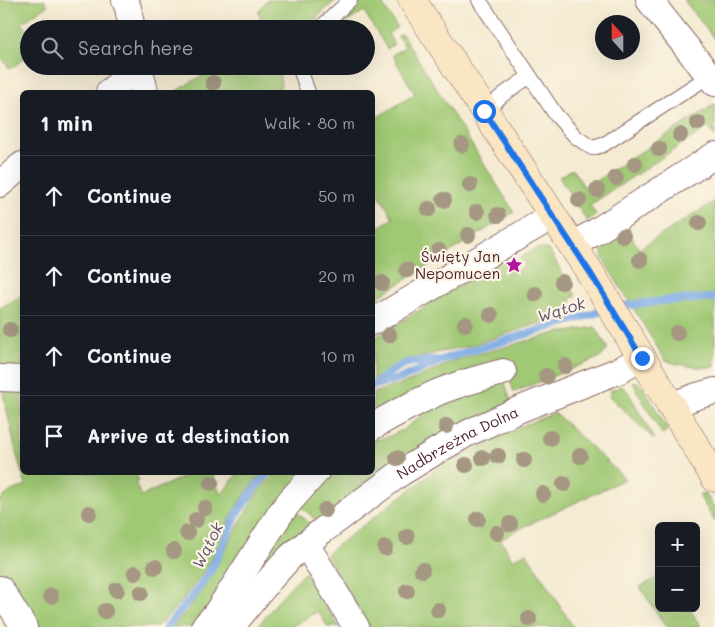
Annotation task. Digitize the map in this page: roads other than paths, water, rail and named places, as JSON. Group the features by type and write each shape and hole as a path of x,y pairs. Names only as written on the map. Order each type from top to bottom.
{"street":[{"path":"125,0 130,20"},
{"path":"412,0 591,274 715,478"},
{"path":"649,0 712,80"},
{"path":"111,90 129,75"},
{"path":"141,75 145,90"},
{"path":"572,245 715,155"},
{"path":"0,184 20,167"},
{"path":"375,320 553,216"},
{"name":"Nadbrzeżna Dolna","path":"232,627 291,556 399,474 468,433 518,410 620,370 642,358"},
{"path":"375,425 434,394 463,383 503,372"},
{"path":"0,378 20,379"},
{"path":"670,406 715,391"},
{"path":"204,627 231,592 290,501 313,475"},
{"path":"306,544 356,627"},
{"path":"0,589 24,627"}],"lane":[{"path":"329,20 350,0"},
{"path":"479,0 556,114 576,137 592,148 603,145 712,80"},
{"path":"302,75 307,90"},
{"path":"484,111 530,76"}],"waterway":[{"name":"Wątok","path":"618,307 642,303 715,298"},
{"name":"Wątok","path":"375,385 402,378 447,358 606,310"},
{"name":"Wątok","path":"376,383 402,365 410,362 435,360"},
{"name":"Wątok","path":"166,627 197,591 212,568 238,512 266,475"}],"place":[{"name":"Święty Jan Nepomucen","path":"514,265"}]}
